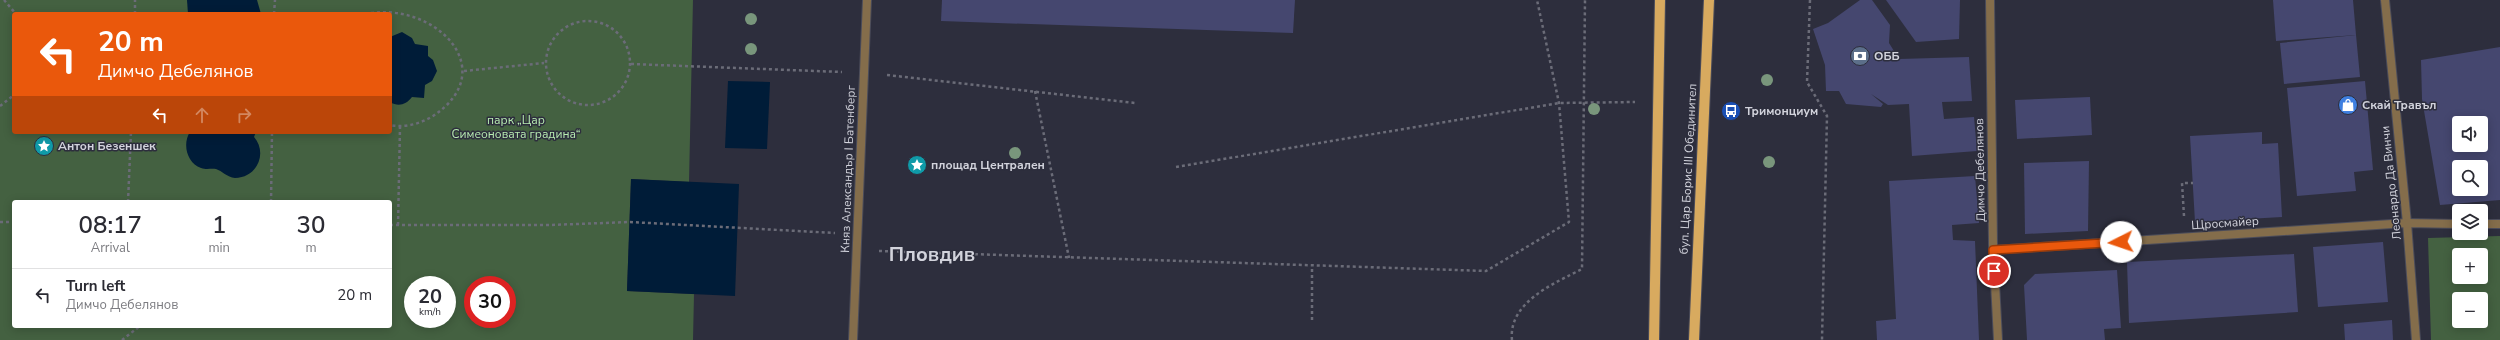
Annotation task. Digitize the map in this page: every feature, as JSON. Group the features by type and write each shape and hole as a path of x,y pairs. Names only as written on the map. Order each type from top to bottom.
{"main road":[{"path":"1654,340 1660,0"},
{"name":"бул. Цар Борис III Обединител","path":"1694,340 1709,0"}],"street":[{"name":"Княз Александър I Батенберг","path":"853,340 867,0"},
{"name":"Димчо Дебелянов","path":"1990,0 1993,250 1998,340"},
{"name":"Леонардо Да Винчи","path":"2385,0 2408,223 2416,340"},
{"name":"Щросмайер","path":"1993,250 2408,223 2452,224"},
{"path":"2488,224 2500,224"}],"path":[{"path":"4,0 14,12"},
{"path":"135,12 136,0"},
{"path":"274,12 275,0"},
{"path":"857,250 1486,271 1569,222 1559,103 1537,0"},
{"path":"1512,340 1519,310 1546,288 1582,269 1585,0"},
{"path":"1810,0 1808,82 1827,116 1822,340"},
{"path":"588,20 604,24 618,33 627,47 631,64 627,80 618,94 604,103 588,106 571,103 557,94 548,80 544,63 548,47 557,33 571,23 588,20"},
{"path":"392,125 400,127 423,122 444,109 458,89 464,71 459,48"},
{"path":"464,71 544,63"},
{"path":"631,64 864,72 1135,102"},
{"path":"1035,91 1069,258"},
{"path":"0,106 12,96"},
{"path":"1176,167 1559,103 1658,101"},
{"path":"398,225 400,127"},
{"path":"128,200 131,134"},
{"path":"271,200 272,134"},
{"path":"2184,218 2182,183 2193,183"},
{"path":"0,222 12,222"},
{"path":"392,225 550,225 630,222 858,234"},
{"path":"1312,266 1312,320"},
{"path":"122,340 137,328"}],"green space":[{"name":"парк „Цар Симеоновата градина“","path":"0,0 693,0 689,182 631,179 627,291 694,294 693,340 0,340"},
{"path":"2488,236 2500,236 2500,340 2431,340 2428,238 2452,237 2452,240 2488,240"}],"water":[{"path":"187,0 257,0 260,12 188,12"},
{"path":"402,32 412,38 415,44 428,46 428,56 433,60 437,71 432,81 425,85 424,98 412,97 407,102 399,105 392,103 392,36"},
{"path":"728,81 770,82 767,149 725,148"},
{"path":"189,134 255,134 254,137 260,150 258,164 249,174 243,177 235,178 216,169 201,168 196,166 189,158 186,147"},
{"path":"631,179 739,184 735,296 627,291"}],"building":[{"path":"942,0 1295,0 1293,33 941,21"},
{"path":"1860,0 1872,0 1890,25 1889,43 1899,59 1969,57 1972,101 1942,102 1944,119 1974,117 1977,151 1912,156 1909,104 1888,105 1871,94 1883,104 1881,107 1846,104 1839,91 1826,91 1825,65 1813,29 1828,23"},
{"path":"1886,0 1960,0 1959,39 1916,42"},
{"path":"2273,0 2353,0 2356,35 2276,41"},
{"path":"2356,35 2360,77 2284,84 2280,43"},
{"path":"2500,47 2500,200 2440,205 2422,99 2421,60"},
{"path":"2365,81 2373,170 2354,172 2356,191 2297,196 2287,88"},
{"path":"2090,97 2092,135 2017,139 2015,100"},
{"path":"2262,132 2262,144 2278,143 2282,217 2195,222 2190,136"},
{"path":"2089,161 2088,231 2025,234 2024,163"},
{"path":"1975,176 1979,223 1952,225 1953,240 1975,241 1979,340 1877,340 1876,321 1896,319 1889,181"},
{"path":"2383,242 2388,302 2318,307 2313,247"},
{"path":"2294,254 2298,312 2129,323 2127,262"},
{"path":"2117,270 2121,328 2104,329 2105,340 2027,340 2024,285 2035,274"},
{"path":"2392,320 2393,340 2345,340 2344,324"}],"place":[{"name":"ОББ","path":"1860,56"},
{"name":"Скай Травъл","path":"2348,105"},
{"name":"Тримонциум","path":"1731,111"},
{"name":"Антон Безеншек","path":"44,146"},
{"name":"площад Централен","path":"917,165"}],"district":[{"name":"Пловдив","path":"932,254"}],"route":[{"path":"1994,271 1993,250 2121,242"}]}
